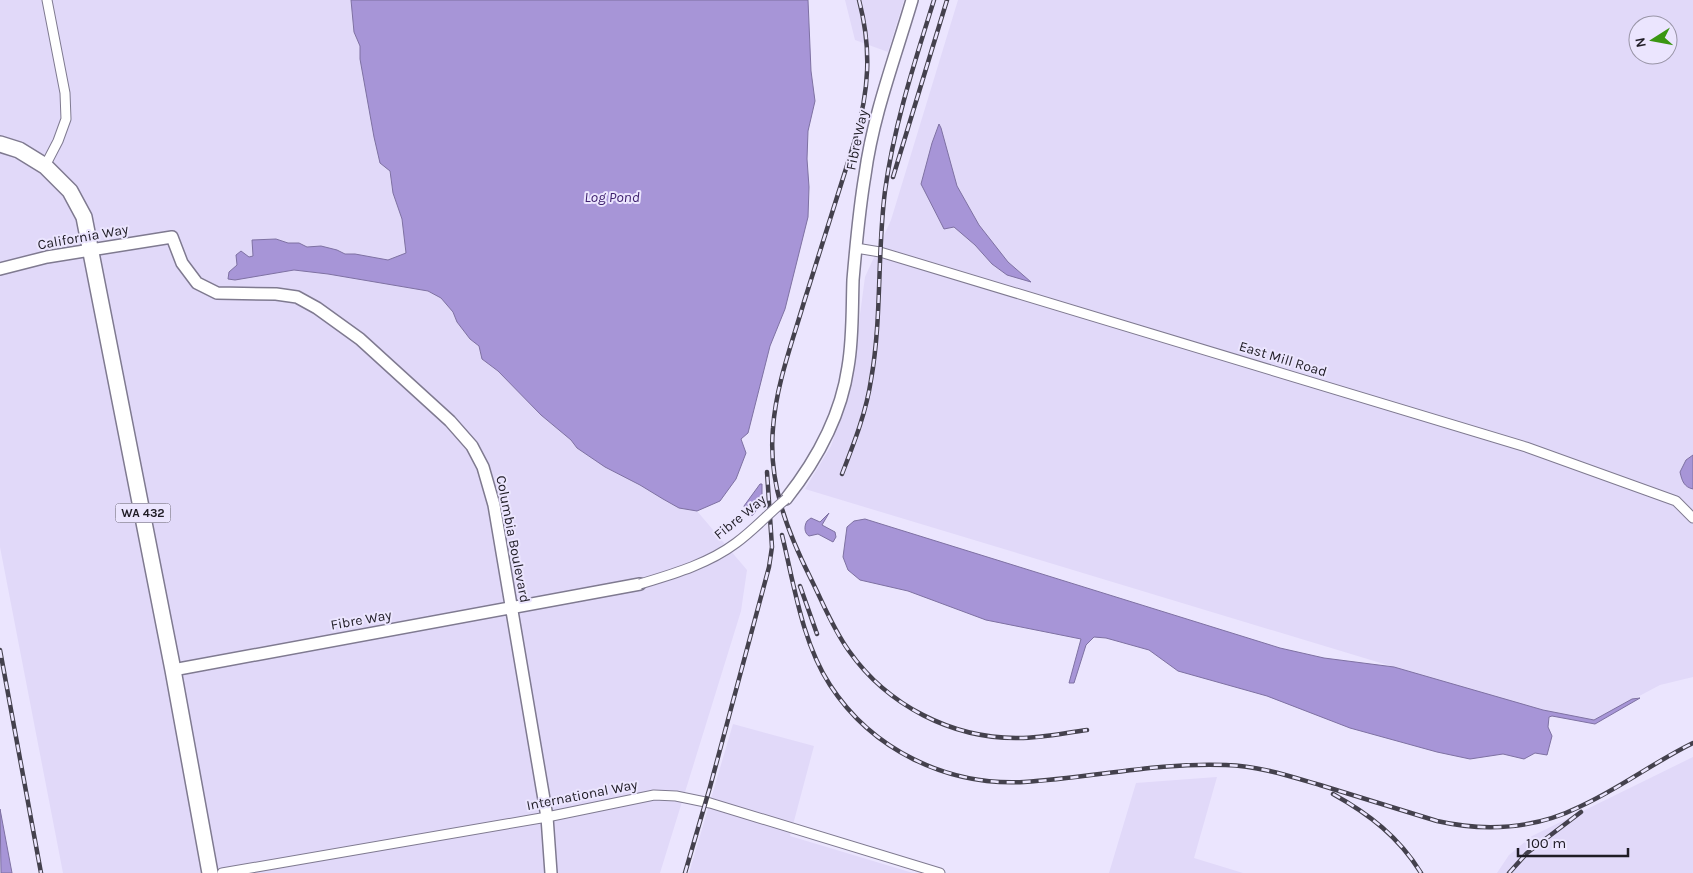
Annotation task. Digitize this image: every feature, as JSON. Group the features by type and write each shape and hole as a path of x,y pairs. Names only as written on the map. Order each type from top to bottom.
{"highway":[{"name":"WA 432","path":"0,144 19,150 45,166 70,191 84,217 173,670 210,873"}],"street":[{"path":"45,166 58,141 66,119 65,94 47,0"},
{"name":"Fibre Way","path":"173,670 640,584 681,572 715,556 737,543 786,499 803,477 823,444 838,407 848,367 856,248 868,150 912,0"},
{"name":"California Way","path":"0,269 47,258 172,237"},
{"name":"Columbia Boulevard","path":"172,237 182,263 197,283 217,293 276,294 297,297 317,308 360,339 450,421 472,446 482,467 494,505 547,816 551,873"},
{"name":"East Mill Road","path":"856,248 880,252 1526,447 1676,501 1693,518"},
{"name":"International Way","path":"222,873 547,816 654,795 676,796 710,803 940,873"}],"shaded area":[{"path":"0,0 351,0 354,32 360,46 360,59 393,193 402,219 406,253 388,260 345,254 321,246 307,247 299,243 288,243 276,239 252,240 253,256 229,272 253,276 294,270 328,274 428,291 441,298 453,312 457,322 470,339 479,346 482,359 498,371 541,415 571,440 577,448 679,508 697,511 747,570 741,611 660,873 63,873 0,547"},
{"path":"845,0 904,0 888,52 855,40"},
{"path":"958,0 1693,0 1693,677 1660,685 1594,720 1543,710 1394,667 805,489 831,446 850,390 865,277 891,220"},
{"path":"733,724 814,746 790,836 913,873 689,873"},
{"path":"1693,757 1693,873 1497,873 1509,855 1532,836"},
{"path":"1217,777 1194,858 1243,873 1109,873 1136,783"}],"water":[{"name":"Log Pond","path":"351,0 808,0 811,71 815,101 808,131 808,217 785,309 770,346 748,433 741,439 746,453 736,479 720,501 697,511 679,508 605,467 577,448 571,440 541,415 498,371 482,359 479,346 470,339 457,322 453,312 441,298 428,291 294,270 235,280 228,279 229,272 237,265 236,255 241,251 249,257 253,256 252,240 276,239 288,243 299,243 307,247 321,246 345,254 388,260 406,253 402,219 393,193 390,171 380,163 374,137 360,59 360,46 354,32"},
{"path":"939,124 957,186 979,225 1008,262 1031,282 1007,275 992,264 975,245 954,227 944,229 921,184"},
{"path":"1693,455 1693,489 1687,487 1680,472 1686,460"},
{"path":"760,484 762,484 762,502 753,515 750,516 744,506"},
{"path":"829,513 822,525 835,532 836,537 833,542 818,534 807,535 805,525 807,521 811,518 820,522"},
{"path":"865,519 1280,648 1324,658 1394,667 1543,710 1594,720 1632,699 1640,698 1595,724 1549,717 1548,727 1552,736 1547,755 1535,753 1524,759 1503,754 1470,759 1350,728 1267,696 1178,671 1149,650 1106,638 1094,637 1086,645 1074,683 1069,683 1081,639 986,620 908,591 860,580 848,570 843,557 847,527 854,521"},
{"path":"0,809 12,873 1,873"}],"railway":[{"path":"859,0 866,36 867,53 866,87 860,122 785,364 777,396 772,448 773,468 781,506 802,561 843,643 864,670 882,688 902,703 946,725 994,737 1036,737 1087,730"},
{"path":"842,474 863,416 871,380 877,333 881,238 889,166 905,95 934,0"},
{"path":"893,177 947,0"},
{"path":"685,873 769,567 772,547 767,472"},
{"path":"782,535 800,612 812,650 830,685 847,708 867,728 890,745 914,759 940,770 967,778 995,782 1024,782 1175,766 1238,766 1262,769 1285,775 1437,821 1473,827 1491,827 1527,824 1545,820 1579,807 1693,743"},
{"path":"800,586 817,634"},
{"path":"0,650 41,873"},
{"path":"1333,794 1371,818 1393,837 1421,873"},
{"path":"1509,873 1527,853 1581,812"}]}
